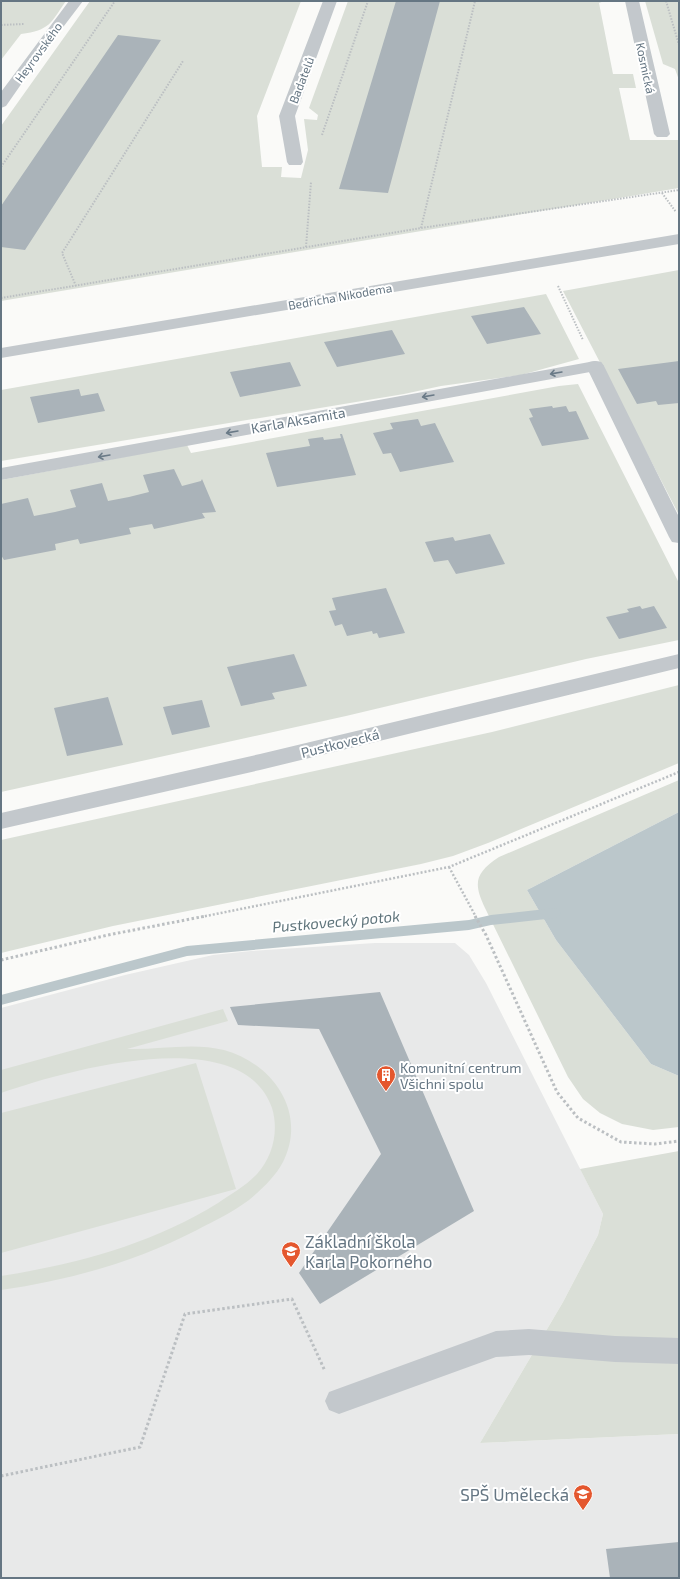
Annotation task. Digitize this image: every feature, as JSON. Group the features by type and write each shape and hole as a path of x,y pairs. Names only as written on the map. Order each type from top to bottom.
{"street":[{"name":"Heyrovského","path":"1,104 33,57 76,1"},
{"name":"Badatelů","path":"295,162 287,116 330,1"},
{"name":"Kosmická","path":"632,1 662,134"},
{"name":"Bedřicha Nikodema","path":"1,353 679,239"},
{"name":"Karla Aksamita","path":"1,474 595,366"},
{"path":"595,366 679,537"},
{"name":"Pustkovecká","path":"1,822 260,762 679,661"},
{"path":"338,1401 496,1344 529,1342 615,1349 679,1351"}],"path":[{"path":"1,167 115,1"},
{"path":"320,140 368,1"},
{"path":"421,228 475,1"},
{"path":"666,1 679,45"},
{"path":"76,286 62,253 183,61"},
{"path":"306,247 311,178"},
{"path":"1,298 421,228 679,190"},
{"path":"662,193 679,215"},
{"path":"557,283 595,366"},
{"path":"1,960 108,935 449,867 679,772"},
{"path":"449,867 486,935 557,1092 578,1118 621,1142 655,1144 679,1141"},
{"path":"1,1476 140,1448 185,1314 292,1299 338,1401"}],"shaded area":[{"path":"1,1 66,1 48,25 44,28 21,34 1,60"},
{"path":"90,1 301,1 257,116 262,167 282,167 281,177 301,178 308,150 304,119 317,120 318,115 309,108 348,1 604,1 599,3 613,74 633,74 636,88 619,88 630,140 679,140 679,188 1,301 1,126"},
{"path":"645,1 679,1 679,80 675,69 663,64"},
{"path":"679,270 679,515 563,291"},
{"path":"546,294 579,359 521,375 441,386 404,394 1,461 1,390"},
{"path":"578,384 679,583 679,640 586,659 346,716 1,792 1,480 187,445 191,453 559,386"},
{"path":"679,685 679,763 488,843 453,856 421,864 113,926 1,953 1,840 492,732"},
{"path":"679,780 679,812 527,890 556,940 651,1064 679,1076 679,1127 653,1130 622,1124 600,1113 583,1099 568,1077 485,908 479,892 478,879 485,868 499,857"},
{"path":"679,812 679,1076 651,1064 556,940 527,890"},
{"name":"Základní škola Karla Pokorného","path":"375,943 455,943 469,955 486,983 603,1214 598,1235 563,1302 480,1443 679,1434 679,1578 1,1578 1,1008 125,975 213,955"},
{"path":"223,1009 228,1021 127,1049 188,1046 212,1048 224,1050 241,1056 257,1066 270,1078 281,1092 288,1108 291,1125 290,1143 283,1162 276,1173 259,1192 237,1208 174,1241 102,1268 52,1281 1,1290 1,1276 86,1258 140,1241 167,1230 218,1203 248,1182 263,1167 271,1151 275,1134 275,1125 272,1108 254,1081 226,1065 190,1059 149,1059 107,1065 66,1074 1,1093 1,1070"},
{"path":"196,1063 236,1189 1,1253 1,1113"},
{"path":"679,1151 679,1434 480,1443 563,1302 598,1235 603,1214 580,1169"}],"building":[{"path":"396,1 440,1 388,193 339,189"},
{"path":"118,35 161,40 25,250 1,247 1,206"},
{"path":"524,307 541,334 487,344 471,316"},
{"path":"392,330 405,354 337,367 324,342"},
{"path":"679,361 679,403 658,405 656,401 637,404 618,369"},
{"path":"290,362 301,386 240,397 230,372"},
{"path":"79,389 81,396 98,393 105,411 38,423 30,397"},
{"path":"552,406 553,408 566,406 569,412 576,411 589,439 542,446 529,418 533,417 529,409"},
{"path":"418,419 421,426 435,423 454,462 400,472 391,453 383,454 373,433 393,429 390,423"},
{"path":"340,434 342,434 356,475 277,487 266,453 310,446 308,439 323,437 324,440 341,438"},
{"path":"174,469 182,486 201,481 202,479 216,512 202,513 205,518 154,529 152,524 129,528 131,534 80,544 78,539 55,544 56,550 4,560 1,555 1,504 28,498 34,516 55,512 76,507 70,490 102,483 108,501 129,497 149,492 143,475"},
{"path":"490,534 505,564 456,574 448,560 434,562 425,542 453,537 455,541"},
{"path":"386,588 405,633 379,638 377,633 373,634 372,631 347,636 342,624 335,626 329,611 336,610 332,598"},
{"path":"640,606 642,609 654,606 667,628 619,639 606,617 629,612 627,609"},
{"path":"294,654 307,686 272,693 275,699 241,706 227,667"},
{"path":"108,697 123,745 67,756 54,708"},
{"path":"202,700 210,727 172,735 163,707"},
{"name":"Komunitní centrum Všichni spolu","path":"380,992 474,1211 320,1304 299,1273 381,1154 319,1029 238,1025 230,1007"},
{"path":"679,1542 679,1578 610,1578 606,1549"}],"waterway":[{"name":"Pustkovecký potok","path":"1,1000 187,951 469,925 491,920 555,913"}],"place":[{"name":"Komunitní centrum Všichni spolu","path":"386,1092"},
{"name":"Základní škola Karla Pokorného","path":"291,1268"},
{"name":"SPŠ Umělecká","path":"583,1511"}]}
